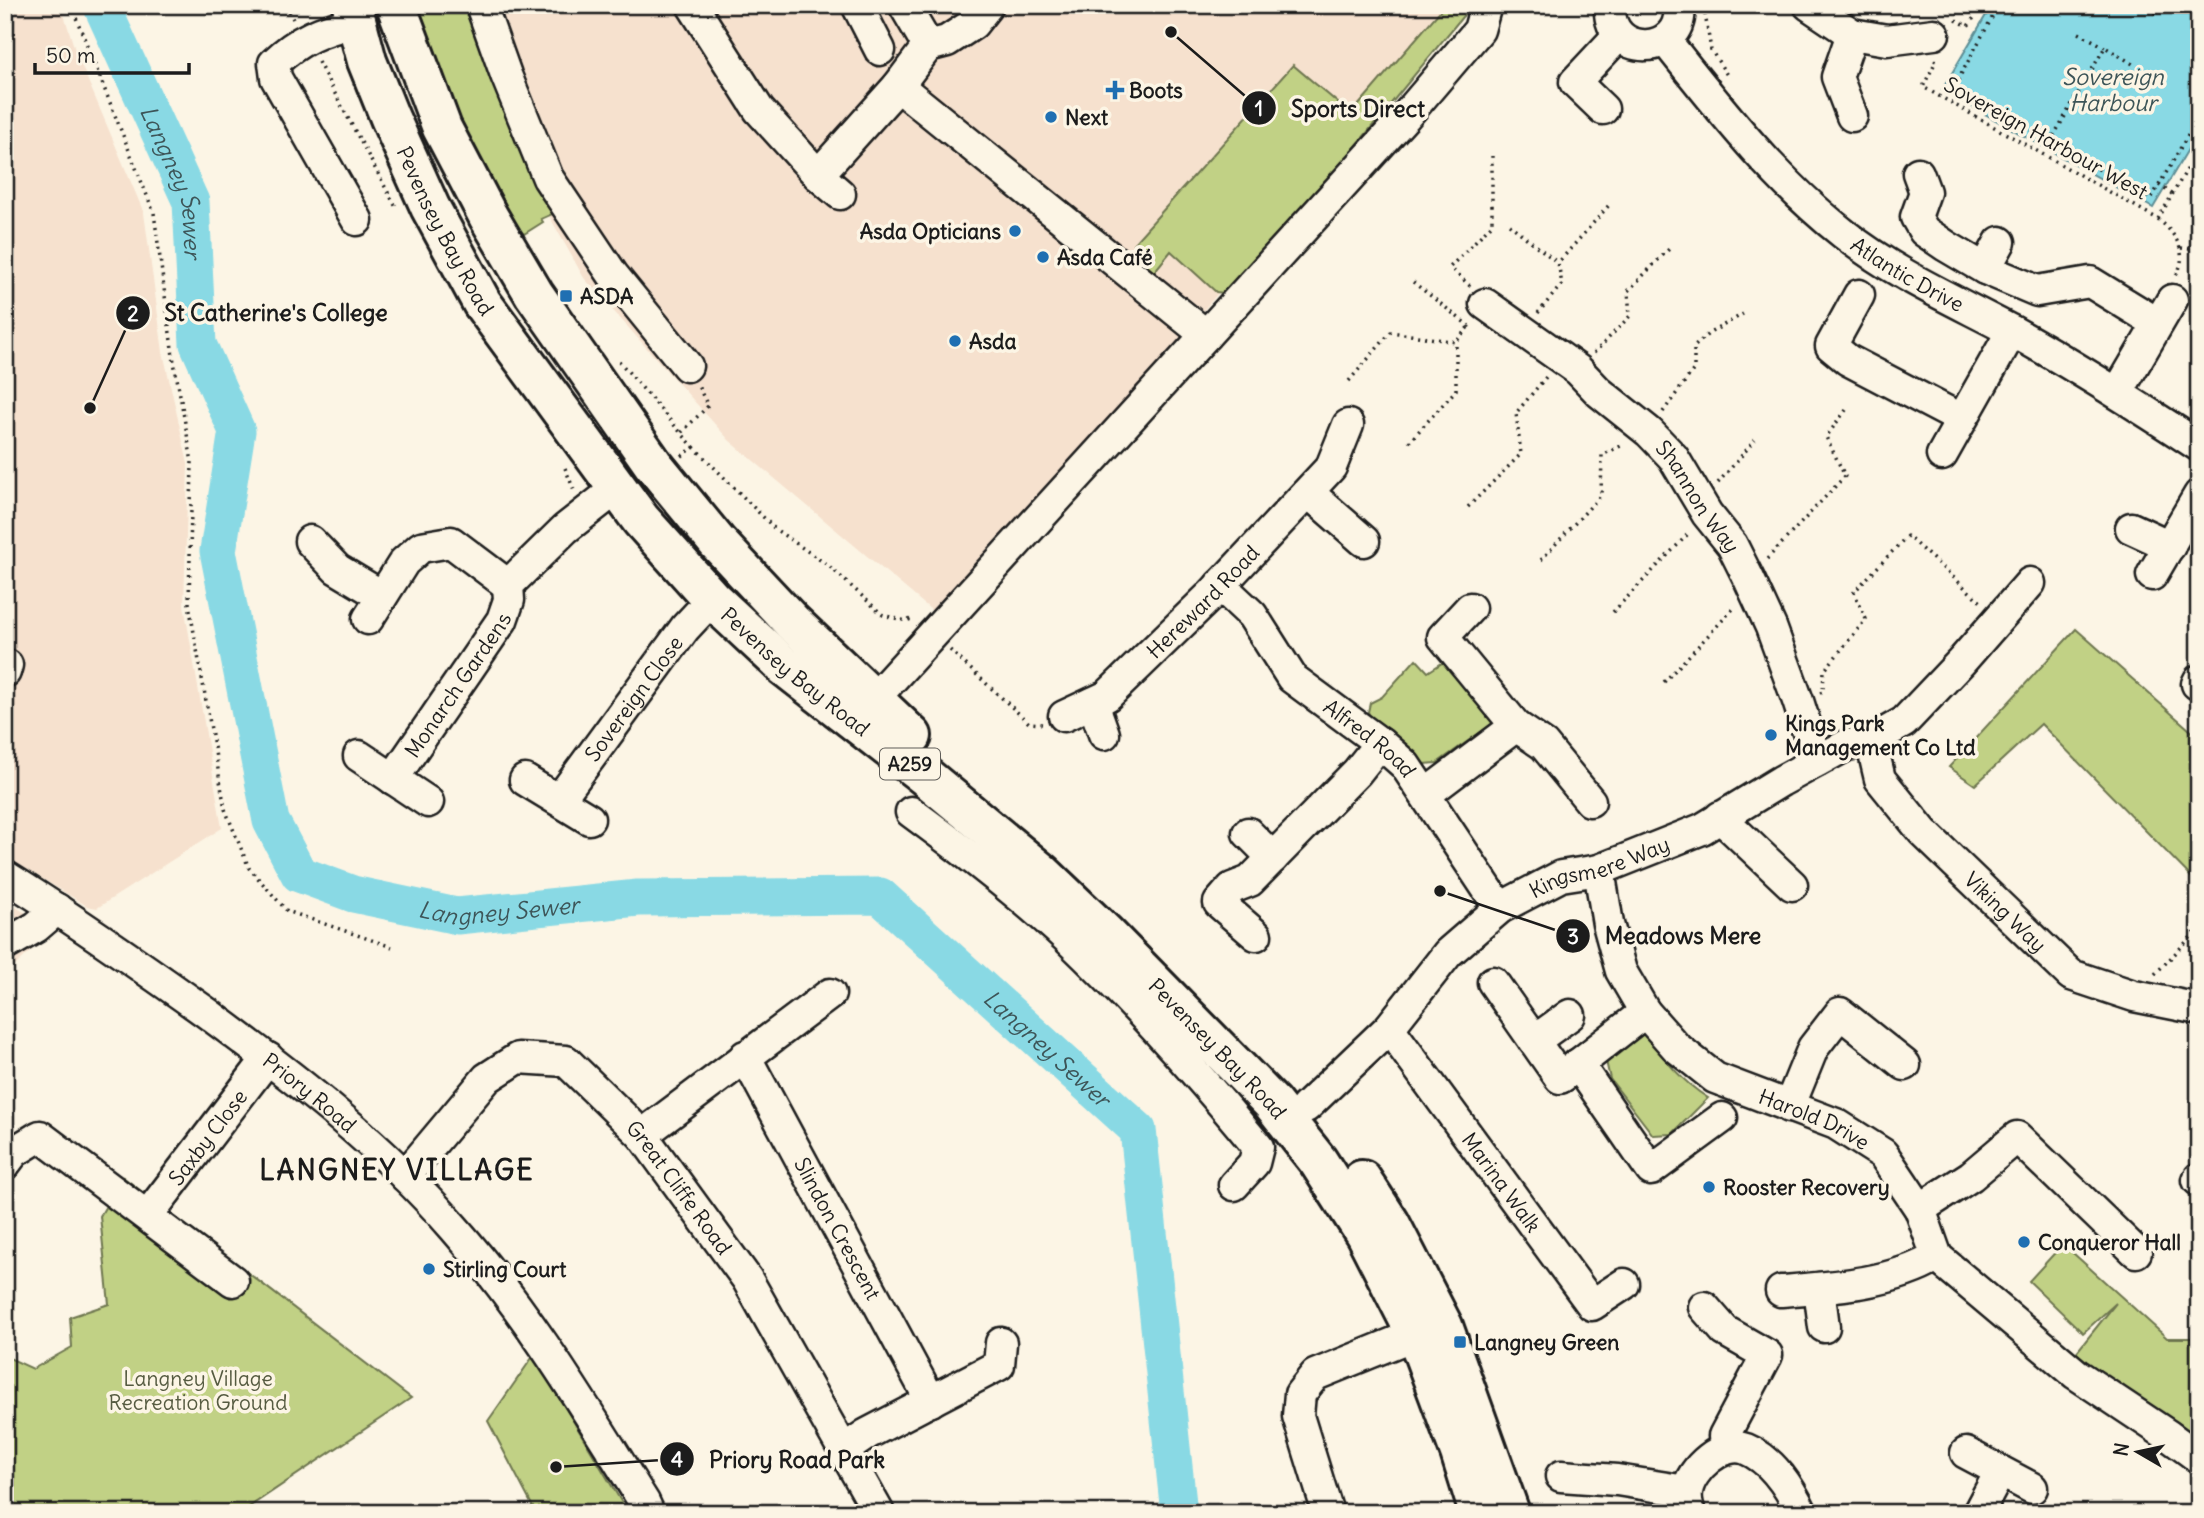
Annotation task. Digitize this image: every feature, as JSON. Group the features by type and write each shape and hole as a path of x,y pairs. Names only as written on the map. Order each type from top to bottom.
{"main road":[{"name":"Pevensey Bay Road","path":"396,5 442,128 488,216 534,294 661,473 717,542 792,622 872,701 1082,878 1306,1107 1349,1160 1390,1223 1437,1315 1510,1513"},
{"name":"Pevensey Bay Road","path":"354,13 367,61 390,118 430,207 482,303 616,488 681,567 785,667 963,829 1042,873 1106,934 1218,1073 1272,1103 1318,1161 1365,1234 1416,1334 1460,1452 1479,1513"}],"street":[{"path":"692,5 760,110 829,185 928,46 947,41 973,24 988,5"},
{"path":"857,5 880,50"},
{"path":"904,5 928,46"},
{"path":"872,701 1405,117 1479,30 1486,5"},
{"path":"1610,5 1612,25 1619,35 1636,45 1646,46 1665,40 1673,32 1678,22 1679,5"},
{"path":"1810,5 1852,34 1929,44"},
{"path":"354,13 287,51 274,63 276,78 357,220"},
{"path":"483,13 548,178 613,275 687,366"},
{"path":"1852,34 1838,76 1852,116"},
{"path":"1603,108 1575,82 1619,35"},
{"name":"Atlantic Drive","path":"1665,40 1750,146 1815,210 1889,266 2012,331 2118,392 2199,446"},
{"path":"898,86 1206,335"},
{"path":"1918,173 1925,192 1916,217 1924,231 1984,269 2037,291 2090,282 2164,312 2118,392"},
{"path":"1984,269 2000,242"},
{"path":"1859,295 1831,346 1848,360 1961,419"},
{"name":"Shannon Way","path":"1477,315 1523,331 1569,365 1648,432 1673,457 1704,509 1732,545 1751,584 1771,627 1817,761"},
{"path":"1942,455 2012,331"},
{"name":"Hereward Road","path":"1064,716 1107,696 1220,585 1331,467 1348,425"},
{"name":"Monarch Gardens","path":"508,585 565,529 616,488"},
{"path":"1309,493 1364,541"},
{"path":"2152,575 2199,495"},
{"path":"2131,528 2170,546"},
{"name":"Monarch Gardens","path":"310,541 337,569 350,575 375,607 404,562 421,547 451,542 508,585 509,600 502,620 393,779"},
{"name":"Kingsmere Way","path":"1306,1107 1389,1028 1448,953 1500,908 1561,876 1599,870 1702,829 1847,745 1871,741 1904,722 2030,583"},
{"name":"Alfred Road","path":"1220,585 1252,615 1292,678 1380,743 1405,765 1500,908"},
{"name":"Sovereign Close","path":"559,800 685,628 712,599"},
{"path":"1470,608 1443,637 1516,726 1544,745 1590,801"},
{"path":"1093,703 1104,734"},
{"path":"1426,794 1516,726"},
{"name":"Viking Way","path":"1871,741 1880,779 1923,832 2071,975 2134,996 2199,1009"},
{"path":"1256,934 1219,903 1231,888 1250,881 1357,772 1380,743"},
{"name":"Monarch Gardens","path":"359,756 428,802"},
{"path":"525,780 589,819"},
{"path":"911,812 963,829"},
{"path":"1720,817 1792,885"},
{"path":"1248,834 1273,858"},
{"name":"Harold Drive","path":"1599,870 1608,924 1621,971 1645,1012 1676,1047 1715,1078 1836,1124 1883,1154 1920,1209 1937,1257"},
{"name":"Priory Road","path":"5,876 145,968 268,1058 334,1110 405,1176 455,1229 544,1343 649,1513"},
{"path":"5,946 36,927 57,909"},
{"path":"1493,982 1534,1041 1651,1170 1722,1118"},
{"path":"642,1135 830,994"},
{"path":"1565,1075 1645,1012"},
{"path":"1789,1107 1813,1048 1840,1013 1905,1065"},
{"path":"1534,1041 1570,1014"},
{"name":"Marina Walk","path":"1389,1028 1592,1305 1625,1284"},
{"name":"Slindon Crescent","path":"745,1056 930,1401"},
{"name":"Saxby Close","path":"148,1215 268,1058"},
{"name":"Great Cliffe Road","path":"405,1176 487,1078 518,1058 566,1061 642,1135 747,1279 879,1513"},
{"path":"1218,1073 1258,1147 1254,1163 1234,1185"},
{"path":"5,1164 14,1152 40,1136 233,1281"},
{"path":"1920,1209 1971,1176 2017,1137 2136,1252"},
{"path":"1781,1291 1894,1276 1920,1267 1937,1257 2076,1374 2199,1458"},
{"path":"1819,1288 1824,1327"},
{"path":"1704,1307 1725,1331 1766,1355 1724,1436 1725,1449"},
{"path":"1328,1513 1297,1416 1300,1394 1315,1375 1416,1334"},
{"path":"845,1449 867,1434 999,1365 1001,1343"},
{"path":"1561,1476 1617,1480 1688,1502 1698,1468 1715,1453 1725,1449 1743,1448 1760,1456 1774,1468 1802,1513"},
{"path":"1966,1453 2032,1488"},
{"path":"1978,1513 2000,1472"}],"path":[{"path":"71,5 154,213 173,356 192,462 189,604 225,809 249,868 287,911 392,947"},
{"path":"1929,44 1947,15 1968,26 1983,5"},
{"path":"2000,5 1954,87 2151,199 2199,116"},
{"path":"2143,5 2159,15"},
{"path":"2079,33 2133,64"},
{"name":"Sovereign Harbour West","path":"1929,44 1936,61 1923,87 2158,219 2199,149"},
{"path":"2050,142 2105,47"},
{"path":"1450,267 1492,225 1492,156"},
{"path":"2159,185 2173,194"},
{"path":"1558,263 1610,204"},
{"path":"2158,219 2174,232 2181,248 2180,270 2166,289 2164,312"},
{"path":"1509,224 1558,263 1562,284 1523,331"},
{"path":"2181,248 2199,250"},
{"path":"1468,507 1521,454 1516,413 1569,365 1630,316 1628,291 1669,249"},
{"path":"1409,442 1456,390 1455,342 1477,315 1413,282"},
{"path":"1541,561 1601,495 1602,455 1648,432 1694,369 1694,347 1708,334 1743,314"},
{"path":"1349,381 1391,332 1455,342"},
{"path":"615,356 681,433 775,529 830,566 883,615 906,621 918,616 934,635 1029,723 1048,724 1064,716"},
{"path":"681,433 708,406 687,366"},
{"path":"1664,682 1844,476 1826,437 1846,410"},
{"path":"1613,612 1704,509 1755,440"},
{"path":"661,473 694,447"},
{"path":"1798,701 1823,692 1824,671 1866,619 1854,592 1907,536 2000,618"},
{"path":"2134,996 2199,929"}],"shaded area":[{"path":"5,5 61,5 75,50 144,213 163,352 188,464 184,605 222,828 97,908 87,906 5,856"},
{"path":"459,5 1470,5 1194,323 936,614 729,440 584,278 506,139"},
{"path":"5,901 36,919 48,935 5,975"}],"green space":[{"path":"411,5 470,5 559,211 541,219 543,222 524,234 499,211 473,161"},
{"path":"1445,5 1472,5 1338,168 1224,293 1216,292 1171,251 1154,272 1133,254 1133,244 1293,65 1351,114"},
{"path":"2076,629 2199,738 2199,853 2193,860 2199,865 2199,885 2041,724 1975,785 1949,767"},
{"path":"1416,659 1428,672 1442,663 1453,663 1492,714 1492,724 1437,763 1424,764 1371,718 1368,712 1370,703 1382,697"},
{"path":"1645,1033 1674,1069 1708,1098 1672,1134 1653,1135 1610,1079 1606,1061"},
{"name":"Langney Village Recreation Ground","path":"123,1177 411,1398 240,1513 5,1513 5,1356 33,1369 72,1347 70,1317 109,1304 100,1216"},
{"path":"2063,1244 2167,1338 2199,1338 2199,1436 2188,1433 2075,1354 2116,1303 2083,1333 2029,1281"},
{"path":"534,1355 628,1513 536,1513 488,1421"}],"water":[{"name":"Sovereign Harbour","path":"1992,5 2199,5 2199,131 2153,208 1942,90"}],"waterway":[{"name":"Langney Sewer","path":"103,5 191,202 198,344 237,431 218,551 271,821 299,874 353,894 457,916 638,898 880,896 1138,1130 1179,1513"}],"place":[{"name":"Sports Direct","path":"1171,32"},
{"name":"Boots","path":"1115,90"},
{"name":"Next","path":"1051,117"},
{"name":"Asda Opticians","path":"1015,231"},
{"name":"Asda Café","path":"1043,257"},
{"name":"ASDA","path":"566,296"},
{"name":"Asda","path":"955,341"},
{"name":"St Catherine's College","path":"90,408"},
{"name":"Kings Park Management Co Ltd","path":"1771,735"},
{"name":"Meadows Mere","path":"1440,891"},
{"name":"Rooster Recovery","path":"1709,1187"},
{"name":"Conqueror Hall","path":"2024,1242"},
{"name":"Stirling Court","path":"429,1269"},
{"name":"Langney Green","path":"1460,1342"},
{"name":"Priory Road Park","path":"556,1467"}],"district":[{"name":"LANGNEY VILLAGE","path":"397,1170"}]}
